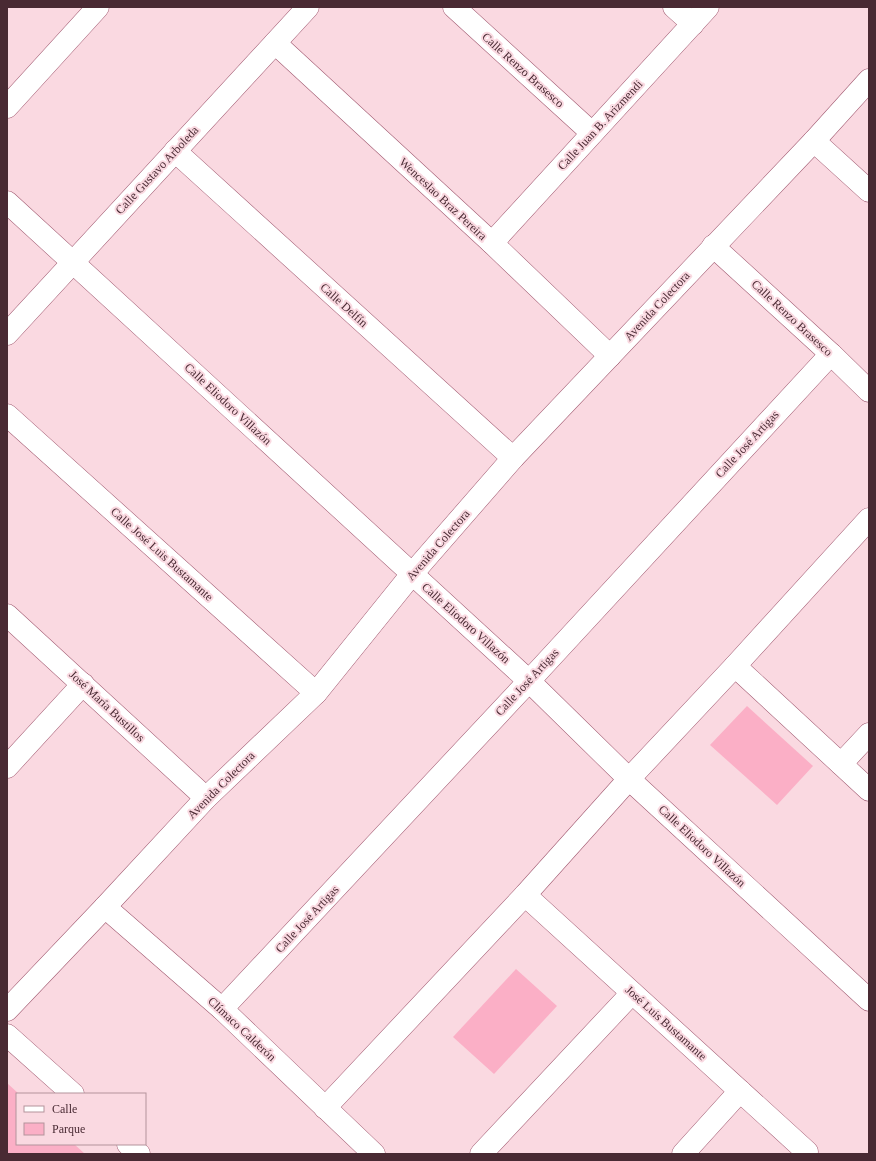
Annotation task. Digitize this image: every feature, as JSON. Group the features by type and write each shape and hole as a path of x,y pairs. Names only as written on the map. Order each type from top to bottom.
{"street":[{"path":"7,107 98,7"},
{"name":"Calle Gustavo Arboleda","path":"7,334 308,7"},
{"name":"Calle Renzo Brasesco","path":"454,7 592,133"},
{"path":"674,7 693,24"},
{"name":"Calle Juan B. Arizmendi","path":"492,243 708,7"},
{"name":"Wenceslao Braz Pereira","path":"275,43 492,243 610,356"},
{"name":"Avenida Colectora","path":"7,1010 206,798 316,693 412,574 513,458 814,141 869,80"},
{"path":"814,141 869,191"},
{"name":"Calle Delfín","path":"174,151 513,458"},
{"name":"Calle Eliodoro Villazón","path":"7,202 529,681 629,779 869,1000"},
{"name":"Calle Renzo Brasesco","path":"713,246 831,354 869,391"},
{"name":"Calle José Artigas","path":"222,1009 529,681 831,354"},
{"name":"Calle José Luis Bustamante","path":"7,415 316,693"},
{"path":"325,1108 525,894 869,519"},
{"name":"José María Bustillos","path":"7,615 206,798"},
{"path":"735,666 869,790"},
{"path":"7,767 83,684"},
{"path":"841,764 869,734"},
{"name":"José Luis Bustamante","path":"525,894 807,1152"},
{"name":"Clímaco Calderón","path":"105,907 222,1009 374,1154"},
{"path":"481,1154 632,993"},
{"path":"7,1035 71,1093"},
{"path":"683,1154 740,1091"},
{"path":"129,1145 139,1154"}],"green space":[{"path":"747,706 813,766 777,805 710,745"},
{"path":"516,969 557,1006 494,1074 453,1037"},
{"path":"7,1083 18,1093 16,1093 16,1145 75,1145 85,1154 7,1154"}]}
